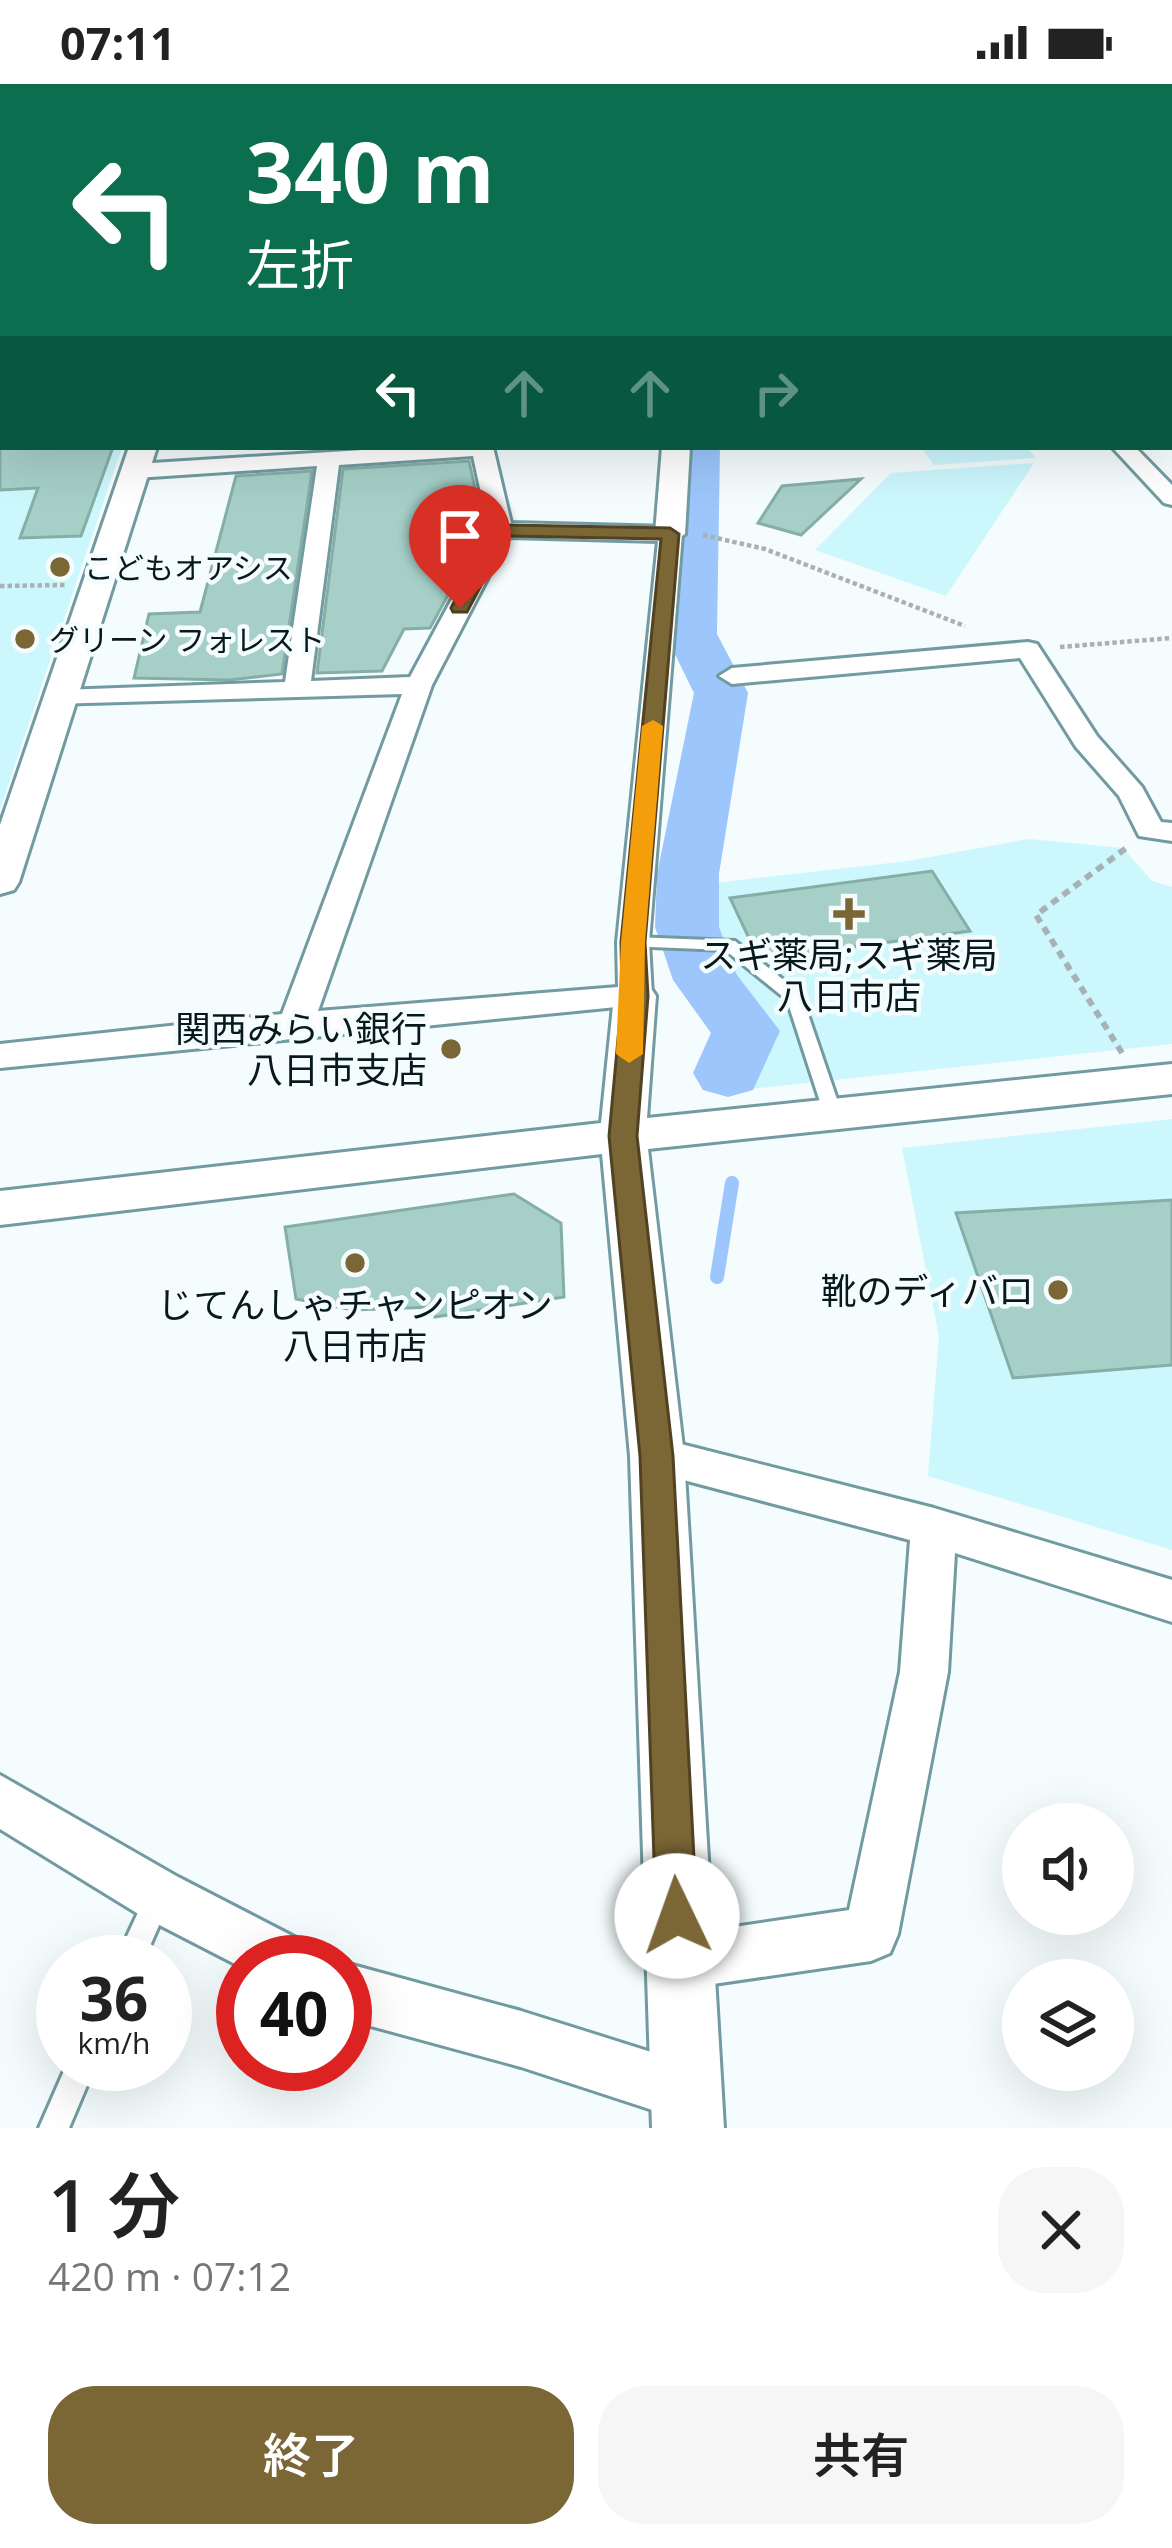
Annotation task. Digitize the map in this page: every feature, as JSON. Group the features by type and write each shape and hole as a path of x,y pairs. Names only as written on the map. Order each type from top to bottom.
{"street":[{"path":"240,84 292,84"},
{"path":"4,859 140,459 329,458 451,450"},
{"path":"296,1024 419,686 501,530 482,450"},
{"path":"372,1998 521,2039 687,2110 657,1456 623,1136 635,996 633,942 676,450"},
{"path":"1126,450 1172,498"},
{"path":"297,689 329,458"},
{"path":"501,530 670,534"},
{"path":"732,676 1028,650 1087,741 1161,831"},
{"path":"62,698 419,686"},
{"path":"0,1056 296,1024 635,996"},
{"path":"0,1208 1172,1079"},
{"path":"657,1456 934,1527 1172,1601"},
{"path":"679,1962 871,1934 924,1672 934,1527"},
{"path":"0,1800 159,1896 234,1935"}],"lane":[{"path":"633,942 729,945 795,998 833,1114"},
{"path":"141,1935 159,1896"},
{"path":"54,2128 70,2091"}],"path":[{"path":"719,536 1028,650 1172,638"},
{"path":"0,586 84,584"},
{"path":"1126,1060 1036,914 1161,831"}],"shaded area":[{"path":"0,450 121,450 0,809"},
{"path":"923,450 1029,450 1036,458 934,465"},
{"path":"1034,463 946,596 815,550 891,473"},
{"path":"1029,839 1123,848 1152,881 1172,887 1172,1044 750,1089 762,1023 710,954 714,883 908,861"},
{"path":"1172,1119 1172,1550 928,1476 939,1336 902,1148"}],"building":[{"path":"0,450 112,450 81,536 20,538 38,488 0,490"},
{"path":"469,461 484,529 430,628 404,629 382,671 317,673 343,469"},
{"path":"312,471 282,674 229,680 134,678 149,614 200,612 236,476"},
{"path":"861,479 801,535 758,523 782,486"},
{"name":"スギ薬局;スギ薬局 八日市店","path":"932,871 970,931 765,959 755,951 730,898"},
{"path":"514,1194 561,1223 564,1297 435,1317 434,1307 353,1310 296,1299 285,1227"},
{"name":"靴のディバロ","path":"1172,1200 1172,1365 1013,1378 956,1213"}],"waterway":[{"path":"698,450 691,634 721,693 688,874 687,927 706,980 746,1031 728,1073"},
{"path":"717,1277 732,1183"}],"slow traffic":[{"path":"629,1054 635,996 633,942 653,726"}],"place":[{"name":"こどもオアシス","path":"60,567"},
{"name":"グリーン フォレスト","path":"25,639"},
{"name":"スギ薬局;スギ薬局 八日市店","path":"849,914"},
{"name":"関西みらい銀行 八日市支店","path":"451,1049"},
{"name":"じてんしゃチャンピオン 八日市店","path":"355,1263"},
{"name":"靴のディバロ","path":"1058,1290"}],"route":[{"path":"460,608 501,530 670,534 633,942 635,996 623,1136 657,1456 677,1916"}]}
